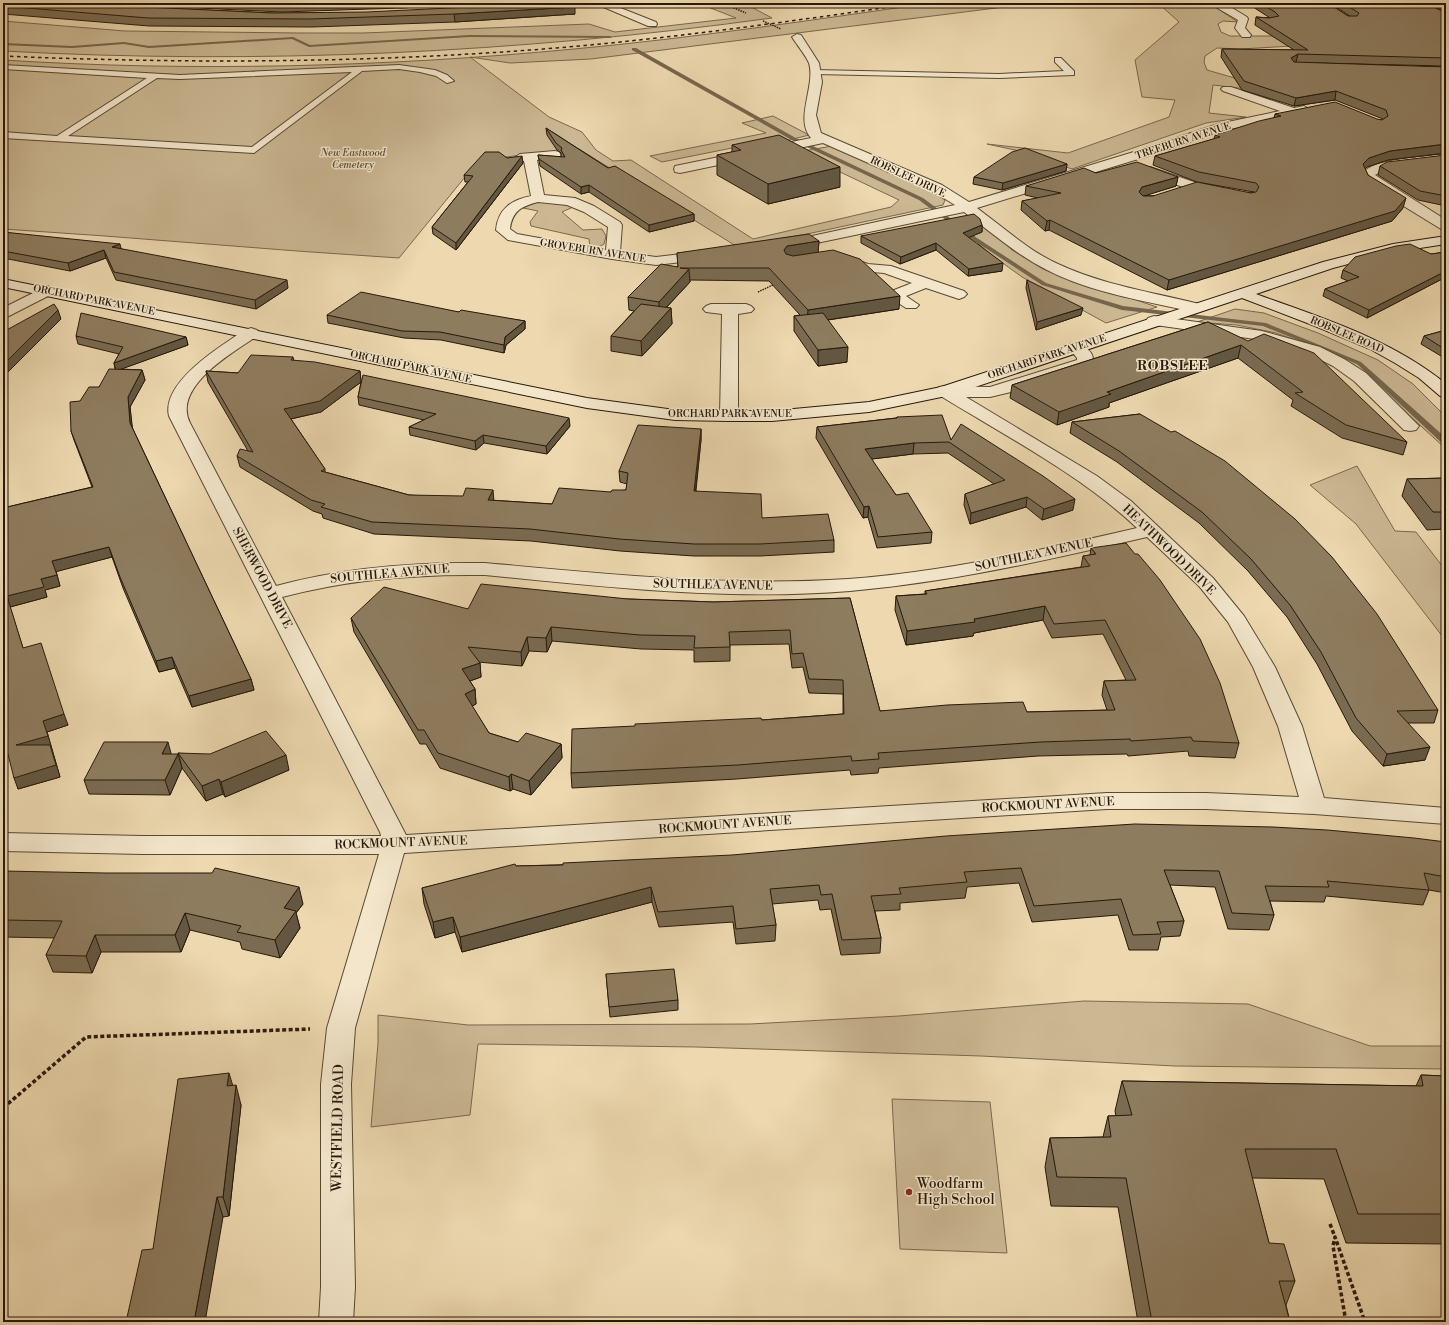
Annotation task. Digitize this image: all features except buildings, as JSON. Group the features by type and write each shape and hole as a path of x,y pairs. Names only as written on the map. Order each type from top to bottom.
{"street":[{"path":"599,3 652,24"},
{"path":"1218,3 1222,7 1248,21 1240,28 1246,35"},
{"path":"154,12 166,12 185,8"},
{"name":"ROBSLEE DRIVE","path":"797,36 814,63 816,82 810,115 815,136 937,188 967,207 1017,245 1052,267 1105,287 1189,309"},
{"path":"1228,89 1293,112"},
{"name":"TREEBURN AVENUE","path":"967,207 1121,160 1222,127 1314,108"},
{"path":"680,170 824,139"},
{"path":"507,159 555,155"},
{"path":"530,158 538,198 570,200 589,209 614,225 612,256"},
{"path":"1446,158 1381,167 1368,174 1371,180 1446,226"},
{"name":"TREEBURN AVENUE","path":"1121,160 1194,186 1233,194"},
{"path":"1173,193 1194,186"},
{"name":"GROVEBURN AVENUE","path":"538,198 523,201 508,211 503,220 503,230 513,237 612,256 656,261 717,254"},
{"path":"776,245 812,240 967,207"},
{"path":"812,240 831,256 866,268 886,269 959,294"},
{"name":"ORCHARD PARK AVENUE","path":"3,282 587,403 675,415 772,416 869,407 945,390 1189,309 1328,265 1393,248 1446,240"},
{"path":"910,305 894,295 925,283"},
{"path":"3,314 47,291"},
{"name":"ROBSLEE ROAD","path":"1240,293 1347,333 1384,350 1413,367 1446,392"},
{"path":"711,309 738,309 729,416"},
{"path":"1160,319 1266,336 1295,344 1332,359 1359,377 1410,426"},
{"name":"SHERWOOD DRIVE","path":"251,333 196,374 179,396 177,410 188,435 393,832 394,845"},
{"name":"HEATHWOOD DRIVE","path":"945,390 1090,480 1124,505 1206,582 1237,620 1264,667 1290,726 1314,806"},
{"name":"SOUTHLEA AVENUE","path":"271,594 328,580 368,574 454,568 485,569 677,586 755,588 826,586 900,580 993,565 1152,530"},
{"name":"ROCKMOUNT AVENUE","path":"3,842 142,846 394,845 1107,801 1206,801 1314,806 1446,816"},
{"name":"WESTFIELD ROAD","path":"336,1322 338,1287 336,1084 341,1028 394,845"}],"lane":[{"path":"815,72 999,76 1071,73 1058,60"},
{"path":"3,67 180,77 399,67 422,69 441,74 450,81"},
{"path":"3,135 254,150 360,69"},
{"path":"59,138 155,76"}],"path":[{"path":"722,3 747,13"},
{"path":"761,20 797,36"},
{"path":"738,309 752,305 758,292 780,282"},
{"path":"3,1108 86,1037 341,1028"},
{"path":"1330,1224 1364,1322"},
{"path":"1335,1238 1333,1246 1346,1322"},
{"path":"1444,1322 1446,1318"}],"green space":[{"path":"698,3 744,3 772,18 580,40 484,48 388,53 196,57 3,51 3,21 125,31 363,33 589,24 615,32 736,18"},
{"path":"931,3 994,3 1004,7 591,59 510,63 472,57 663,40"},
{"path":"1158,3 1211,3 1238,22 1223,21 1218,24 1221,32 1230,36 1272,36 1293,46 1240,49 1217,48 1205,56 1204,62 1207,70 1245,81 1264,91 1213,85 1209,113 1246,117 1206,123 1072,169 1015,150 987,144 1068,153 1169,117 1175,100 1142,97 1135,60 1179,22"},
{"name":"New Eastwood Cemetery","path":"470,57 549,117 582,132 596,150 613,161 631,160 753,239 891,207 899,200 798,152 832,146 933,192 945,200 943,205 807,234 736,246 579,149 505,157 474,166 399,258 3,229 3,60 74,64 217,67 360,64"},
{"path":"773,116 809,135 782,142 777,139 662,162 650,156 766,133 742,123"},
{"path":"539,201 558,201 573,207 562,212 583,230 602,229 606,236 604,244 597,248 590,247 589,239 531,226 530,222 538,211 523,208"},
{"path":"951,219 982,221 1012,250 1043,269 1157,307 1106,323 1022,277 989,253"},
{"path":"1235,309 1264,313 1318,333 1378,360 1413,384 1446,417 1446,449 1353,364 1312,346 1276,333 1237,325 1197,322"},
{"path":"1357,466 1395,531 1416,532 1446,571 1446,641 1356,524 1310,485"},
{"path":"1084,1001 1248,1004 1370,1046 1446,1046 1446,1069 1175,1066 981,1056 696,1047 478,1044 470,1115 371,1127 378,1043 378,1015 468,1025 750,1024 899,1016"},
{"path":"892,1099 990,1102 1007,1253 900,1249"}],"waterway":[{"path":"3,44 72,47 124,43 149,47 293,38 309,46 469,36 610,37"},
{"path":"634,49 792,138 921,199 975,239 1044,284 1122,308 1264,324 1359,363 1446,442"}],"railway":[{"path":"3,56 72,59 211,61 280,61 418,57 601,44 737,28 918,3"}],"place":[{"name":"Woodfarm High School","path":"909,1192"}],"district":[{"name":"ROBSLEE","path":"1173,366"}]}
